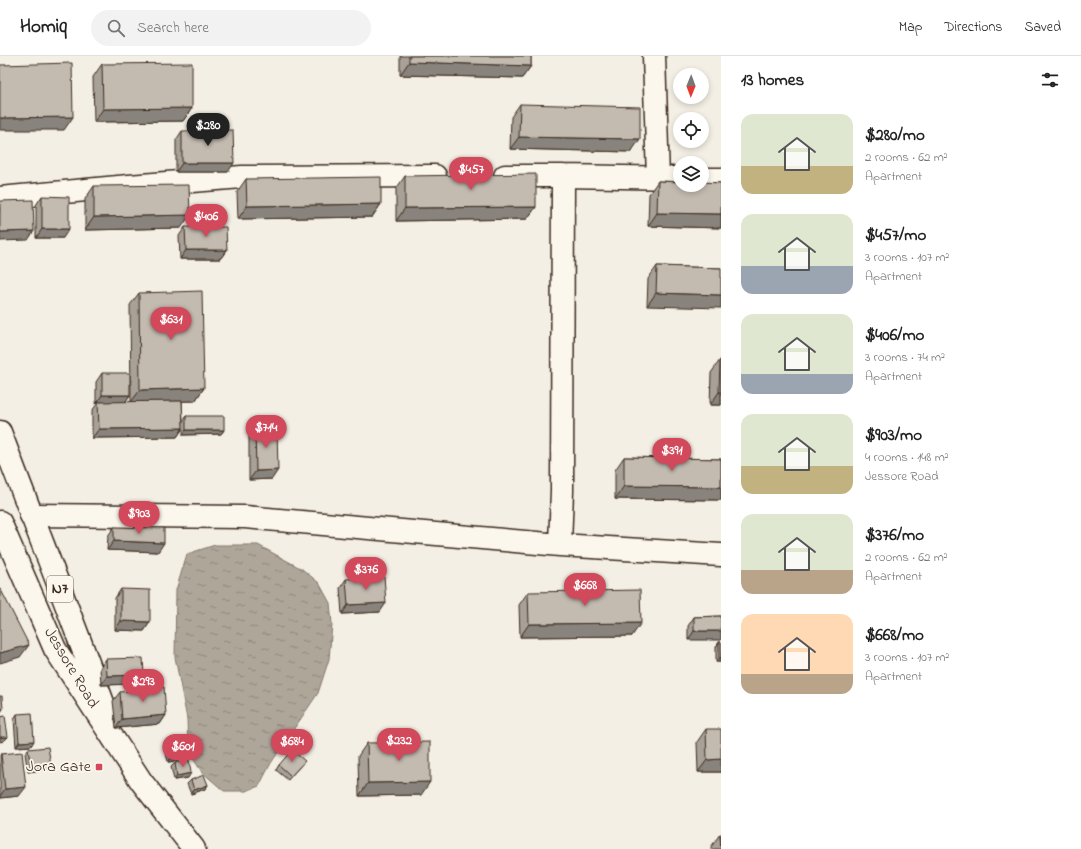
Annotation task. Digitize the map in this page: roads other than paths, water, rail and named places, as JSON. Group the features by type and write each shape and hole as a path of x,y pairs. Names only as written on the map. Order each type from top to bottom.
{"main road":[{"path":"654,56 658,178"},
{"path":"0,198 242,177 454,176"},
{"path":"485,176 673,178"},
{"path":"560,545 562,490 563,176"},
{"path":"709,179 721,179"},
{"name":"Jessore Road","path":"0,432 76,629 118,746"},
{"path":"31,515 245,517 560,545 721,555"},
{"name":"Jessore Road","path":"0,522 55,649 141,781 194,849"}],"water":[{"path":"215,545 258,545 302,569 319,583 330,603 332,624 329,659 318,693 271,763 259,786 246,791 224,791 202,772 188,751 187,719 175,657 176,590 187,554"}],"place":[{"name":"Jora Gate","path":"99,767"}]}
